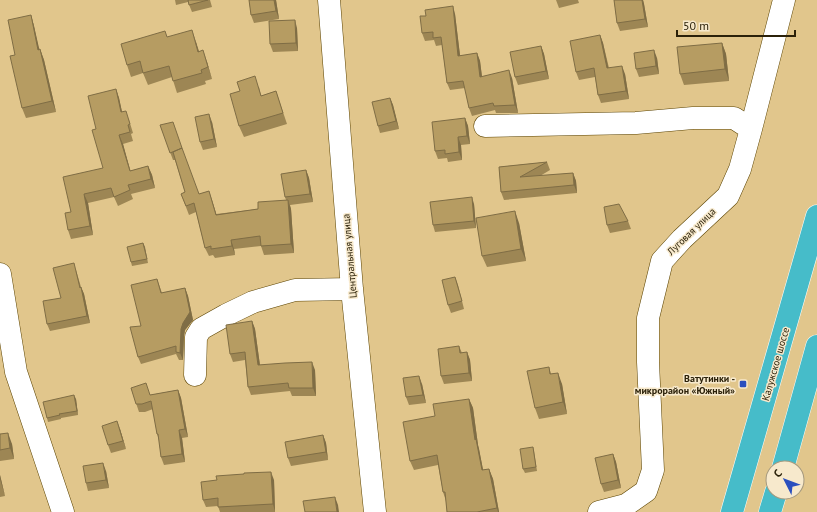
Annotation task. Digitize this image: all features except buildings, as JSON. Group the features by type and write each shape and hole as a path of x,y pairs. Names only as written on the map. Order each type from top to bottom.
{"highway":[{"name":"Калужское шоссе","path":"732,512 817,216"},
{"path":"785,460 817,346"},
{"path":"770,512 774,500"}],"street":[{"name":"Центральная улица","path":"329,0 352,289 375,512"},
{"name":"Луговая улица","path":"599,512 626,505 646,491 653,470 648,362 648,318 662,261 682,239 728,196 740,170 784,0"},
{"path":"486,126 636,123 693,118 734,118 751,129"},
{"path":"0,274 16,372 63,512"},
{"path":"196,375 196,337 201,329 226,315 253,302 295,290 352,289"}],"place":[{"name":"Ватутинки - микрорайон «Южный»","path":"743,384"}]}
